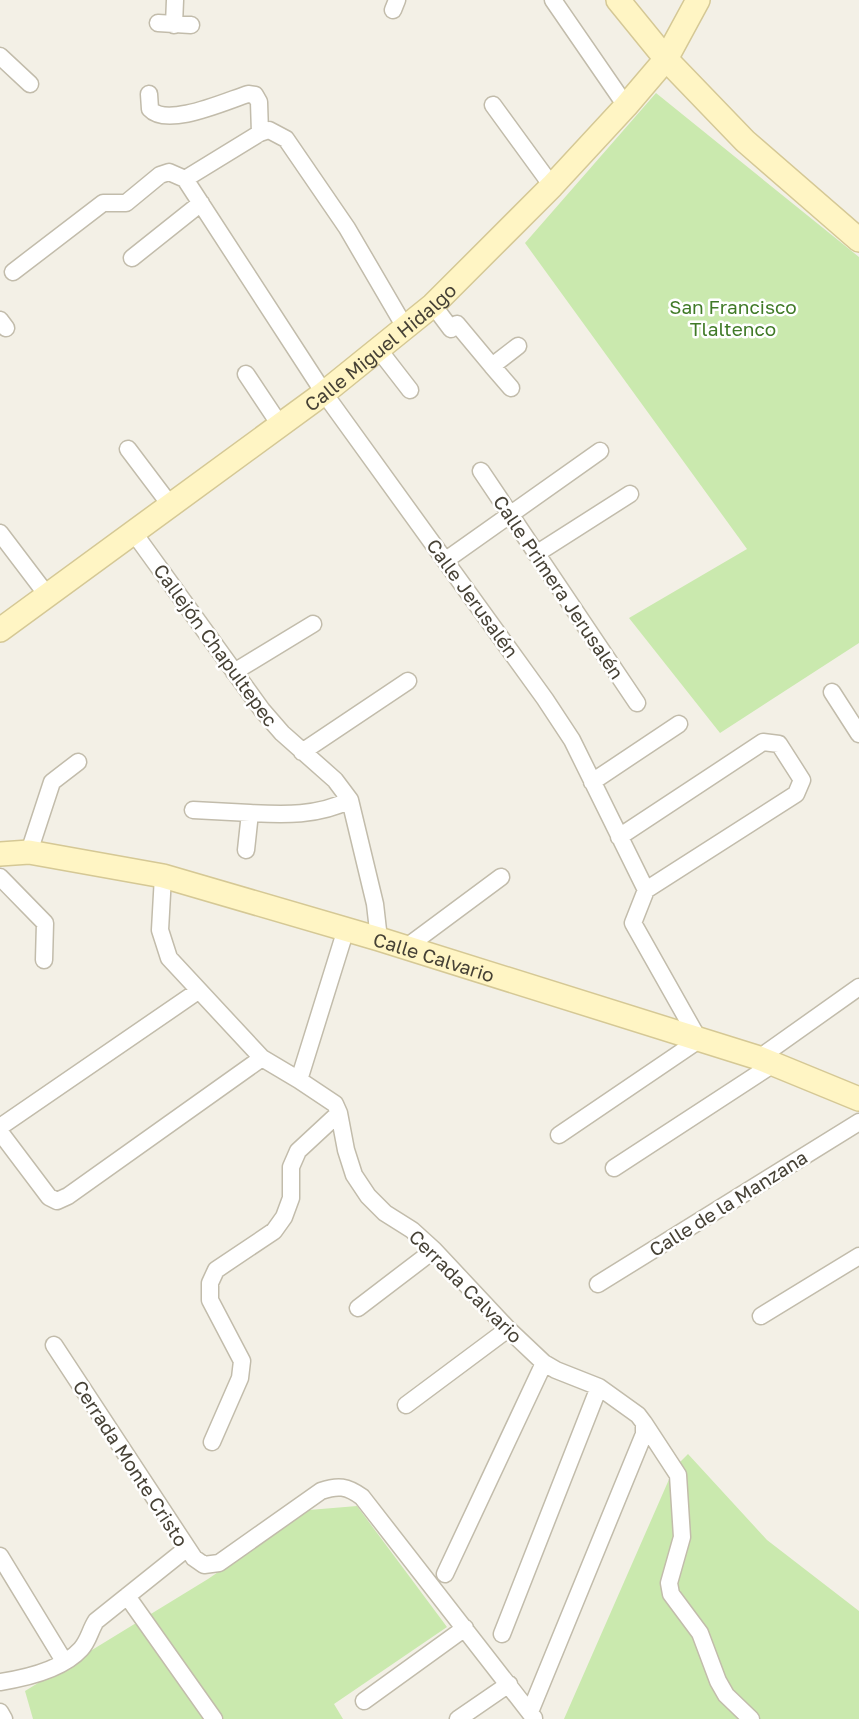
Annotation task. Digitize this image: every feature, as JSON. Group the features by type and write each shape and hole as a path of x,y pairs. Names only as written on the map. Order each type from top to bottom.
{"street":[{"path":"174,24 175,0"},
{"path":"552,0 626,106"},
{"path":"618,0 666,59 745,141 859,240"},
{"name":"Calle Miguel Hidalgo","path":"0,630 324,393 433,305 552,186 626,106 666,59 702,2"},
{"path":"0,56 30,84"},
{"path":"149,94 150,110 160,116 177,116 248,94 255,95 259,102 260,133"},
{"path":"493,105 552,186"},
{"path":"13,272 103,203 127,203 160,175 169,172 186,178 269,130 286,139 346,228 406,329"},
{"name":"Calle Jerusalén","path":"186,178 324,393 552,709 572,740 646,890"},
{"path":"132,258 201,203"},
{"path":"433,305 452,329 457,324 511,388"},
{"path":"492,366 518,346"},
{"path":"379,350 410,390"},
{"path":"246,374 280,425"},
{"path":"128,449 171,506"},
{"path":"446,560 600,451"},
{"name":"Calle Primera Jerusalén","path":"481,471 638,703"},
{"path":"536,554 630,495"},
{"path":"0,533 47,595"},
{"name":"Callejón Chapultepec","path":"134,533 262,710 302,752 335,780 350,800 376,904 379,939"},
{"path":"234,672 313,624"},
{"path":"302,752 408,681"},
{"path":"832,692 859,734"},
{"path":"592,782 679,724"},
{"path":"559,1135 699,1040 633,923 646,890 796,794 802,780 779,744 763,742 619,836"},
{"path":"29,852 52,782 78,762"},
{"path":"193,810 292,815 334,808 350,800"},
{"path":"246,850 250,813"},
{"name":"Calle Calvario","path":"0,854 29,852 163,876 379,939 766,1060 855,1093"},
{"path":"163,876 160,930 169,958 262,1058 335,1104 339,1113 298,1151 291,1167 290,1198 284,1217 274,1231 216,1270 210,1283 210,1300 242,1361 240,1378 212,1443"},
{"path":"0,877 45,923 44,960"},
{"path":"404,949 501,877"},
{"path":"299,1080 345,929"},
{"path":"614,1168 766,1060 859,987"},
{"path":"0,1127 198,991"},
{"path":"0,1132 49,1196 57,1200 68,1196 262,1058"},
{"name":"Cerrada Calvario","path":"339,1113 354,1175 368,1196 385,1213 412,1230 434,1250 544,1363 599,1387 638,1415 644,1423 678,1475 682,1537 669,1583 671,1594 700,1633 726,1695 751,1719"},
{"name":"Calle de la Manzana","path":"598,1284 859,1122"},
{"path":"358,1308 434,1250"},
{"path":"761,1316 859,1256"},
{"path":"406,1405 508,1329"},
{"name":"Cerrada Monte Cristo","path":"54,1345 186,1549 204,1565 219,1563 321,1491 337,1485 352,1489 362,1497 465,1628"},
{"path":"445,1574 544,1363"},
{"path":"502,1634 599,1387"},
{"path":"533,1716 644,1434 644,1423"},
{"path":"0,1682 38,1674 79,1651 90,1637 96,1621 186,1549"},
{"path":"0,1556 64,1661"},
{"path":"127,1596 214,1719"},
{"path":"364,1701 465,1628 533,1716"},
{"path":"458,1719 509,1684"},
{"path":"0,1712 4,1719"}],"green space":[{"name":"San Francisco Tlaltenco","path":"656,93 859,257 859,643 720,733 629,618 747,549 525,243"},
{"path":"688,1454 767,1540 859,1611 859,1719 564,1719 674,1468"},
{"path":"357,1506 447,1627 334,1704 343,1719 33,1719 25,1691 208,1579 309,1510"}]}
